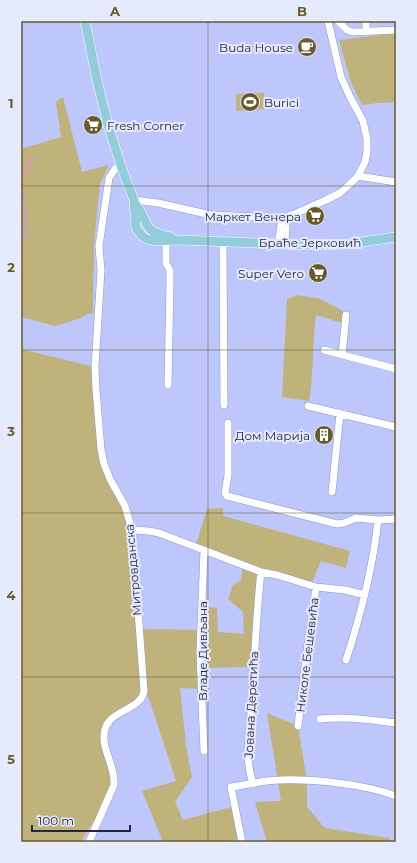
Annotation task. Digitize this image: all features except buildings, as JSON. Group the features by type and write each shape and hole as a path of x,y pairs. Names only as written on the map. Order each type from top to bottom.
{"main road":[{"name":"Браће Јерковић","path":"85,21 103,106 121,166 135,202 151,230 180,240"},
{"name":"Браће Јерковић","path":"135,202 136,228 138,232 147,239 166,241 223,241 282,244 348,244 396,237"}],"street":[{"path":"135,202 158,203 211,215 282,218 314,206 336,195 350,184 358,176 364,162 367,151 366,131 363,121 341,77 328,21"},
{"path":"338,21 350,31 366,32 396,30"},
{"path":"366,21 366,32"},
{"name":"Митровданска","path":"89,842 114,785 104,740 106,727 112,718 137,702 144,694 132,530 125,506 110,479 104,464 101,450 96,390 96,352 101,271 99,254 100,235 109,178 113,170 121,166"},
{"path":"358,176 396,182"},
{"path":"282,218 286,227 282,244"},
{"path":"166,241 166,263 170,270 168,384"},
{"path":"223,241 224,405"},
{"path":"342,355 346,315"},
{"path":"324,350 396,369"},
{"path":"308,406 396,427"},
{"path":"332,492 340,413"},
{"path":"228,423 227,496 337,524 356,518 378,520 396,519"},
{"path":"346,660 365,595 378,520"},
{"path":"132,530 149,530 159,533 261,572 277,575 316,587"},
{"name":"Владе Дивљана","path":"204,551 200,657 204,751"},
{"name":"Јована Деретића","path":"253,784 248,766 248,751 252,705 256,617 261,572"},
{"name":"Николе Бешевића","path":"298,726 316,587 345,590 365,595"},
{"name":"Николе Бешевића","path":"320,719 335,717 396,723"},
{"path":"242,842 231,787 278,780 307,781 363,787 387,792 396,796"}],"shaded area":[{"path":"396,33 396,102 362,105 351,83 339,40"},
{"name":"Burici","path":"264,93 264,109 236,111 236,94"},
{"path":"63,97 82,172 109,165 100,184 94,244 93,314 90,313 81,318 55,326 21,317 21,149 61,137 56,102"},
{"path":"297,295 321,299 343,311 342,323 316,315 312,380 309,401 282,397 287,299"},
{"path":"21,349 95,367 101,449 128,514 139,629 201,630 201,606 217,608 218,632 244,634 243,612 228,599 233,585 241,581 243,566 195,547 207,509 223,508 223,516 350,551 346,568 321,561 311,585 261,572 254,667 201,668 202,689 180,688 186,746 192,777 175,802 183,820 231,807 239,839 222,842 163,842 142,791 176,781 149,699 145,692 106,727 110,766 110,786 101,807 81,842 21,842"},
{"path":"267,713 298,726 307,781 307,807 325,828 389,838 389,842 267,842 255,802 281,801"}],"waterway":[{"path":"21,244 26,230 25,206 21,181 33,159"}],"place":[{"name":"Buda House","path":"307,47"},
{"name":"Burici","path":"250,102"},
{"name":"Fresh Corner","path":"93,125"},
{"name":"Маркет Венера","path":"315,216"},
{"name":"Super Vero","path":"318,273"},
{"name":"Дом Марија","path":"324,435"}]}
